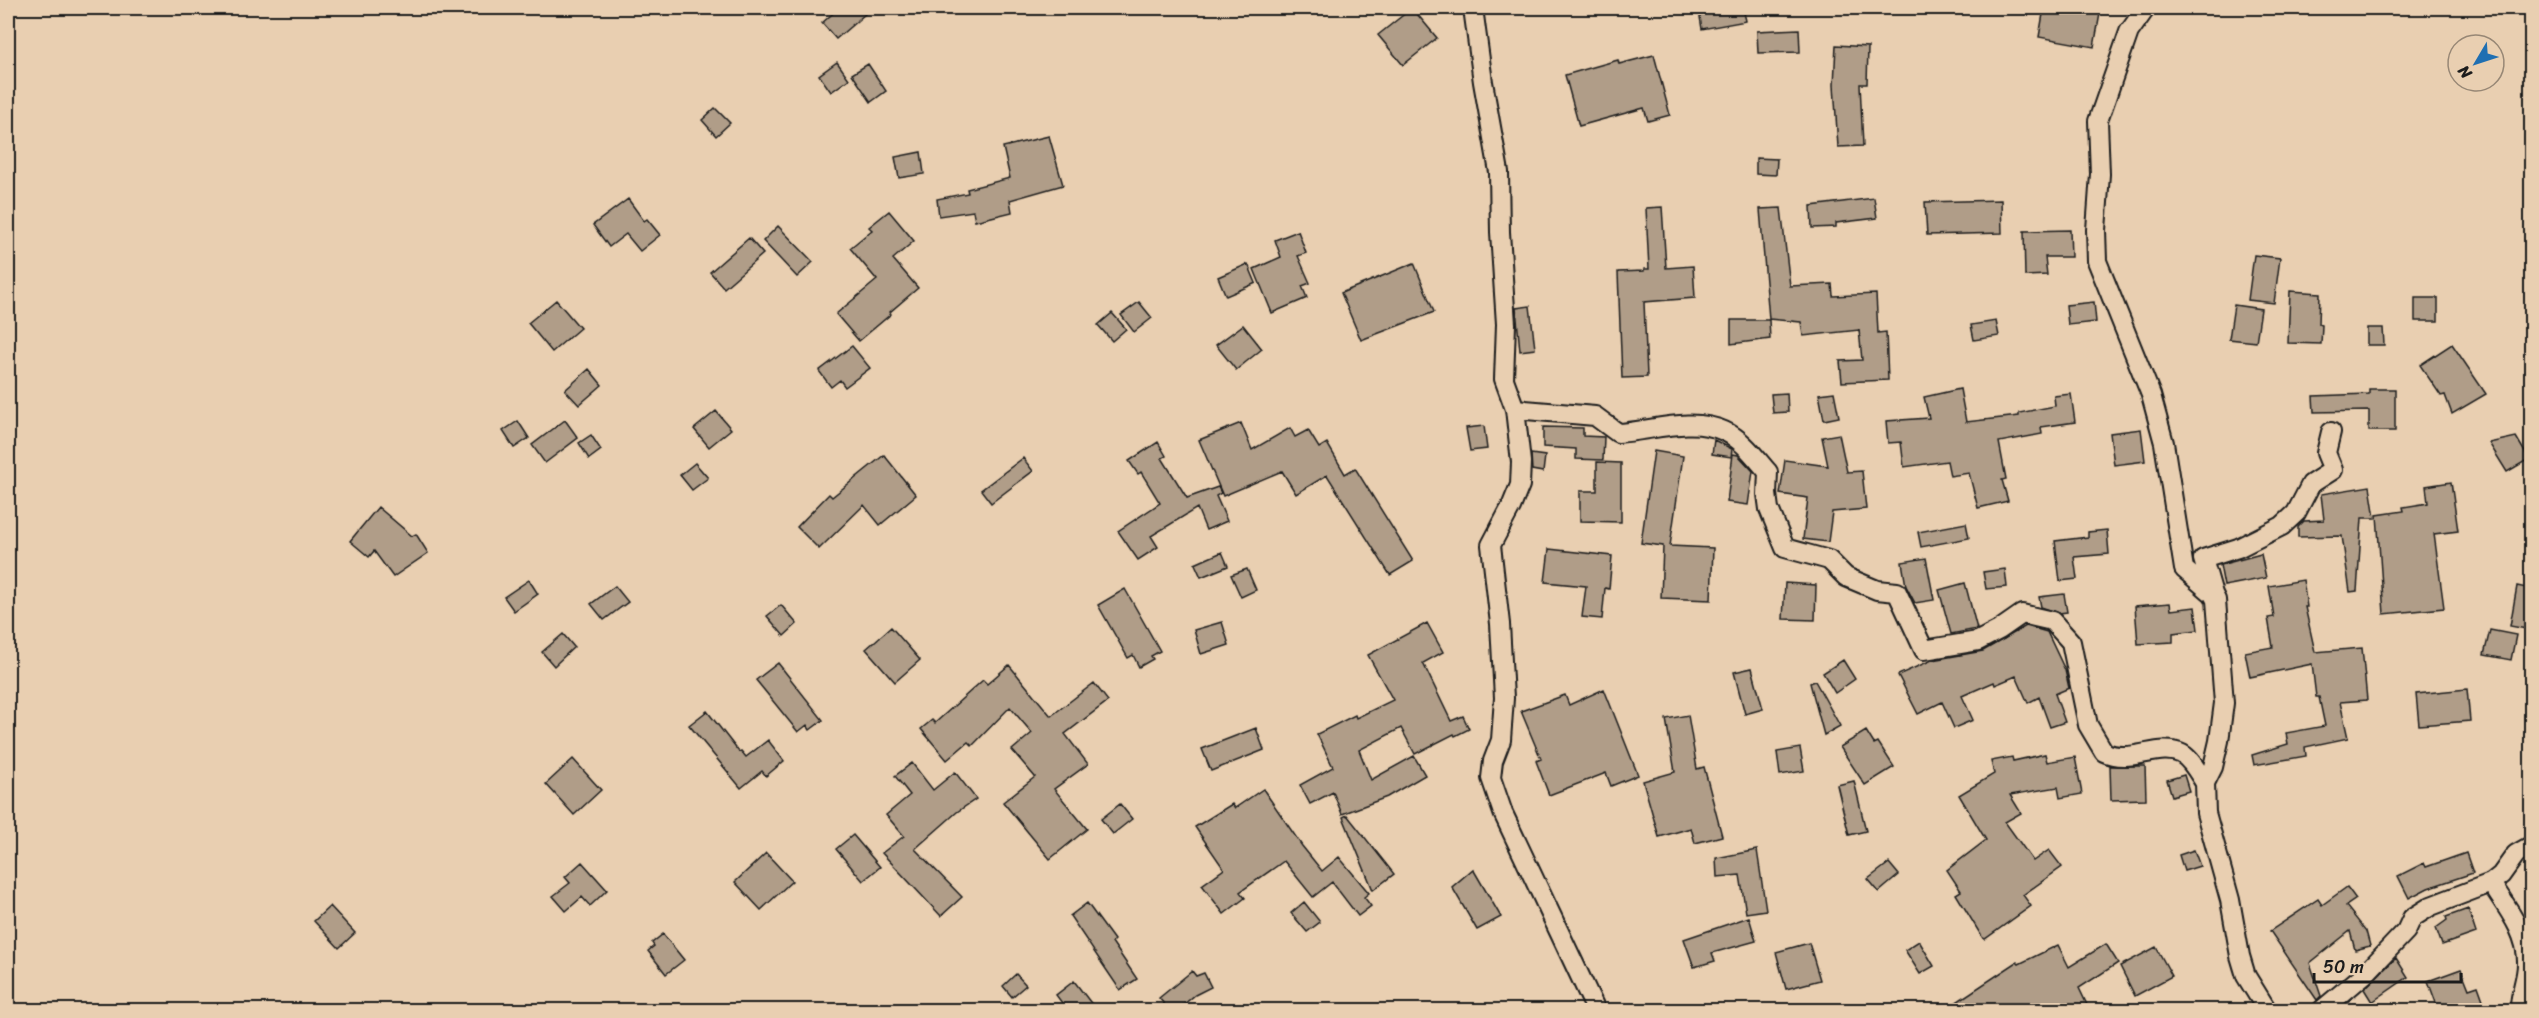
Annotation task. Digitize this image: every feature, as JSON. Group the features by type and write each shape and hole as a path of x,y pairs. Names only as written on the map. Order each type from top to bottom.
{"street":[{"path":"1473,8 1499,172 1506,324 1504,379 1515,409 1521,462 1520,485 1491,545 1500,624 1504,698 1501,740 1493,761 1491,778 1503,813 1596,1011"},
{"path":"2146,8 2129,32 2098,121 2100,174 2096,230 2097,261 2151,394 2164,443 2184,569 2187,574 2213,594"},
{"path":"1515,409 1595,416 1618,433 1687,424 1723,430 1741,442 1768,472 1769,509 1785,548 1828,560 1846,578 1877,590 1898,592 1924,650 1978,641 2022,614 2052,621 2071,642 2088,725 2104,752 2123,758 2166,751 2181,754 2192,763 2205,783"},
{"path":"2267,1011 2246,976 2230,900 2206,813 2205,783 2219,741 2224,703 2216,600 2203,559 2238,548 2282,526 2296,513 2311,484 2333,470 2326,453 2331,432"},
{"path":"2322,1011 2367,972 2406,931 2412,918 2431,906 2492,883 2501,875 2516,854 2532,845"},
{"path":"2492,883 2519,926 2526,946 2527,965 2520,1011"}],"building":[{"path":"839,8 872,8 836,39 822,23"},
{"path":"1412,8 1437,38 1403,65 1378,35"},
{"path":"1743,8 1746,21 1702,29 1699,11"},
{"path":"2044,8 2101,8 2094,47 2039,37"},
{"path":"1799,29 1800,52 1758,53 1757,31"},
{"path":"1836,45 1868,47 1867,84 1860,84 1863,146 1838,147 1834,85"},
{"path":"1654,55 1670,115 1648,121 1644,108 1579,126 1565,75 1618,60 1619,64"},
{"path":"837,62 849,79 831,92 819,75"},
{"path":"868,64 886,91 871,102 852,74"},
{"path":"715,108 730,123 716,136 702,120"},
{"path":"1049,136 1063,185 1010,200 1012,212 975,221 973,211 939,216 937,199 968,193 967,189 1010,178 1003,147"},
{"path":"921,152 924,174 899,178 895,157"},
{"path":"1756,158 1777,159 1776,175 1756,174"},
{"path":"1874,198 1877,218 1836,223 1836,227 1812,228 1811,206"},
{"path":"628,199 644,221 647,219 660,235 640,251 626,234 609,247 593,225"},
{"path":"2001,200 2002,233 1927,235 1925,202"},
{"path":"1662,207 1666,268 1693,266 1695,298 1644,302 1647,377 1622,378 1618,272 1649,269 1646,208"},
{"path":"1781,208 1790,286 1832,284 1833,296 1876,294 1878,333 1886,332 1888,380 1842,382 1840,361 1862,360 1859,330 1803,336 1801,322 1769,319 1760,209"},
{"path":"889,211 914,241 893,259 918,288 859,341 836,314 877,280 850,248 872,230 869,227"},
{"path":"778,226 813,262 797,277 763,241"},
{"path":"2070,230 2071,257 2045,257 2047,275 2025,276 2024,231"},
{"path":"1298,231 1306,253 1298,256 1310,283 1302,286 1307,298 1272,313 1254,269 1281,257 1275,240"},
{"path":"749,238 763,254 724,288 710,272"},
{"path":"2254,255 2280,258 2274,303 2248,300"},
{"path":"1414,263 1434,312 1361,340 1341,293"},
{"path":"1248,264 1256,283 1226,296 1218,277"},
{"path":"2290,291 2320,293 2321,344 2288,343"},
{"path":"2415,298 2438,298 2438,321 2415,321"},
{"path":"556,300 580,328 552,352 528,323"},
{"path":"1139,302 1152,318 1134,332 1121,315"},
{"path":"2094,302 2096,322 2068,325 2066,305"},
{"path":"2234,305 2261,309 2256,342 2229,339"},
{"path":"1530,306 1535,349 1520,351 1516,308"},
{"path":"1112,313 1126,329 1112,341 1098,325"},
{"path":"1731,320 1769,320 1770,339 1731,344"},
{"path":"1996,321 1999,336 1974,340 1971,325"},
{"path":"1243,325 1262,349 1236,370 1216,345"},
{"path":"2367,328 2383,328 2384,345 2367,345"},
{"path":"2452,344 2486,394 2452,414 2445,395 2441,396 2420,365"},
{"path":"852,346 870,368 845,387 840,380 831,387 819,371"},
{"path":"589,369 602,385 579,405 565,390"},
{"path":"1960,389 1966,422 2019,416 2019,413 2055,406 2054,396 2071,394 2075,422 2041,427 2042,434 1999,442 2006,479 2002,480 2008,501 1978,508 1969,473 1950,476 1947,461 1904,467 1901,442 1888,443 1886,421 1929,418 1924,397"},
{"path":"2369,389 2395,389 2395,431 2369,431 2369,411 2314,412 2313,396 2369,394"},
{"path":"1834,392 1839,417 1824,420 1819,394"},
{"path":"1787,393 1788,412 1773,413 1771,394"},
{"path":"716,411 731,429 709,447 694,429"},
{"path":"565,420 578,438 545,463 532,445"},
{"path":"518,421 529,438 514,448 503,431"},
{"path":"1241,423 1252,450 1290,428 1295,437 1308,430 1319,448 1327,443 1345,474 1355,468 1413,561 1390,575 1327,475 1296,494 1282,471 1223,496 1199,440"},
{"path":"1484,426 1487,449 1470,451 1466,428"},
{"path":"1543,427 1583,428 1583,436 1604,437 1603,460 1576,459 1576,449 1543,447"},
{"path":"2141,429 2145,461 2114,465 2110,433"},
{"path":"1839,434 1847,472 1862,471 1866,509 1832,512 1828,542 1803,539 1808,498 1780,494 1785,460 1828,466 1822,437"},
{"path":"591,435 601,450 589,459 579,443"},
{"path":"2516,437 2529,459 2507,472 2489,443"},
{"path":"1714,440 1732,449 1731,457 1712,454"},
{"path":"1158,442 1166,456 1162,458 1187,498 1218,487 1221,493 1216,496 1227,521 1206,530 1197,508 1151,536 1158,547 1138,560 1118,531 1160,503 1141,472 1138,474 1129,461"},
{"path":"1654,451 1683,456 1670,546 1713,548 1711,600 1661,598 1663,546 1641,543"},
{"path":"1531,454 1545,456 1543,472 1532,470"},
{"path":"1733,454 1738,455 1753,471 1748,505 1727,502"},
{"path":"884,455 916,495 880,525 864,505 819,549 797,527 829,494 832,497"},
{"path":"1023,458 1033,471 991,503 981,490"},
{"path":"1597,462 1621,463 1621,522 1580,521 1580,491 1597,491"},
{"path":"695,463 708,478 692,490 680,475"},
{"path":"2451,482 2458,531 2434,534 2444,608 2384,614 2377,515 2404,511 2403,507 2428,503 2426,486"},
{"path":"2370,486 2375,518 2362,518 2357,591 2350,592 2342,536 2298,537 2298,527 2304,521 2324,520 2321,494"},
{"path":"378,507 412,536 416,534 428,553 393,577 374,551 369,557 350,541"},
{"path":"1966,523 1969,538 1921,547 1918,532"},
{"path":"2107,530 2109,554 2074,557 2077,579 2060,581 2055,541 2088,537 2088,532"},
{"path":"1549,549 1612,556 1609,589 1605,588 1602,619 1582,617 1586,586 1545,582"},
{"path":"1222,552 1228,566 1201,577 1195,564"},
{"path":"2261,554 2266,578 2224,586 2220,565"},
{"path":"1926,558 1934,600 1915,603 1906,586 1902,562"},
{"path":"1247,569 1256,590 1241,597 1231,575"},
{"path":"2005,569 2007,587 1986,589 1983,572"},
{"path":"529,580 538,594 514,611 504,597"},
{"path":"2303,580 2307,607 2305,607 2315,652 2362,648 2367,700 2340,702 2348,738 2305,747 2306,756 2254,765 2252,755 2288,744 2286,733 2325,726 2319,697 2316,697 2312,664 2250,677 2245,652 2273,647 2268,618 2274,617 2269,586"},
{"path":"1785,583 1816,585 1815,620 1783,619"},
{"path":"1965,583 1977,629 1951,634 1939,590"},
{"path":"615,586 628,602 604,620 591,604"},
{"path":"2517,586 2532,589 2532,630 2510,626"},
{"path":"1125,589 1160,651 1151,656 1153,659 1139,667 1133,655 1128,658 1098,605"},
{"path":"2064,594 2067,612 2059,613 2041,607 2039,597"},
{"path":"2170,603 2171,610 2195,607 2198,630 2173,633 2173,642 2138,644 2135,606"},
{"path":"781,605 797,624 784,636 767,616"},
{"path":"1222,622 1229,645 1201,654 1194,630"},
{"path":"1427,623 1443,652 1423,663 1451,721 1463,716 1469,729 1415,754 1401,728 1359,750 1371,780 1414,756 1425,775 1387,797 1342,814 1333,792 1310,804 1300,785 1333,767 1317,734 1355,715 1356,718 1393,700 1368,655"},
{"path":"2026,626 2047,632 2065,670 2069,688 2055,694 2065,722 2050,727 2039,697 2028,703 2016,676 1995,685 1994,682 1962,696 1973,720 1954,728 1942,702 1918,714 1898,675 1932,660 1983,651"},
{"path":"891,627 920,660 895,682 866,649"},
{"path":"2490,630 2516,635 2511,660 2484,655"},
{"path":"563,634 574,647 554,666 542,652"},
{"path":"1843,660 1855,679 1835,693 1823,673"},
{"path":"778,663 823,720 810,730 807,725 798,732 756,680"},
{"path":"1009,665 1051,716 1094,683 1108,701 1065,734 1088,764 1054,789 1087,829 1050,859 1003,802 1035,777 1012,750 1032,733 1010,707 972,746 968,742 947,760 921,729 932,720 935,723 983,680 987,684"},
{"path":"1752,668 1763,709 1745,714 1734,672"},
{"path":"1815,681 1840,726 1824,735 1810,683"},
{"path":"1604,689 1638,775 1611,786 1606,773 1549,795 1536,761 1541,759 1521,711 1565,695 1569,705"},
{"path":"2467,689 2470,721 2419,725 2416,694"},
{"path":"707,711 739,752 741,751 746,757 768,740 784,761 766,776 762,771 741,788 689,725"},
{"path":"1688,715 1697,769 1704,767 1722,836 1695,843 1691,828 1659,837 1643,781 1675,772 1666,719"},
{"path":"1256,728 1264,750 1211,771 1202,749"},
{"path":"1866,731 1874,744 1878,742 1894,767 1865,785 1840,747"},
{"path":"1800,748 1804,771 1780,775 1777,752"},
{"path":"2045,754 2047,762 2075,757 2082,794 2060,798 2058,787 2010,795 2021,813 2005,822 2033,861 2049,850 2062,867 2023,895 2031,906 1985,939 1956,894 1961,891 1947,870 1986,840 1959,795 1994,774 1991,761 2012,757 2013,761"},
{"path":"573,759 601,790 574,815 546,784"},
{"path":"912,763 933,790 955,772 976,799 957,812 915,849 962,897 941,916 882,853 904,836 886,815 910,795 895,776"},
{"path":"2110,766 2145,766 2146,799 2111,800"},
{"path":"2184,775 2189,791 2172,796 2167,780"},
{"path":"1854,781 1866,831 1849,835 1837,785"},
{"path":"1263,789 1322,871 1339,857 1369,893 1364,897 1371,906 1358,916 1332,882 1313,897 1284,861 1240,892 1245,898 1224,914 1202,885 1224,869 1195,827 1232,804 1235,808"},
{"path":"1120,804 1132,819 1113,834 1101,819"},
{"path":"1347,815 1394,874 1373,890 1343,817"},
{"path":"853,835 880,867 863,881 836,849"},
{"path":"1757,850 1766,910 1746,913 1740,875 1717,877 1716,858"},
{"path":"2194,850 2200,866 2184,871 2179,855"},
{"path":"766,853 792,881 761,910 735,882"},
{"path":"2466,853 2473,873 2428,888 2409,898 2398,876 2424,863 2426,867"},
{"path":"582,862 607,890 590,906 582,897 566,911 553,896 570,883 565,877"},
{"path":"1889,863 1899,875 1879,892 1868,879"},
{"path":"1473,869 1501,917 1477,930 1452,887"},
{"path":"2347,887 2356,899 2346,906 2366,931 2370,946 2355,950 2350,931 2310,963 2321,996 2317,1000 2270,931 2318,899 2322,905"},
{"path":"1304,902 1320,922 1307,932 1291,913"},
{"path":"1087,903 1114,940 1112,942 1137,979 1120,990 1070,916"},
{"path":"330,906 355,933 339,948 314,921"},
{"path":"2468,909 2476,933 2442,945 2436,928 2447,920 2446,917"},
{"path":"1749,917 1756,941 1712,953 1715,961 1694,967 1684,939"},
{"path":"663,934 684,960 666,974 648,951 654,946 652,943"},
{"path":"1919,941 1934,966 1920,974 1905,950"},
{"path":"1809,943 1820,980 1786,989 1776,952"},
{"path":"2106,944 2118,963 2079,988 2090,1011 1943,1011 2017,962 2019,964 2058,945 2069,967"},
{"path":"2156,947 2172,976 2135,996 2120,966"},
{"path":"2396,958 2408,977 2372,1002 2364,989"},
{"path":"2461,969 2469,989 2478,986 2487,1011 2439,1011 2428,981"},
{"path":"1192,971 1196,976 1204,973 1211,987 1195,995 1176,1011 1170,1011 1159,998"},
{"path":"1016,974 1026,985 1012,997 1003,986"},
{"path":"1074,981 1097,1011 1068,1011 1056,995"}]}
